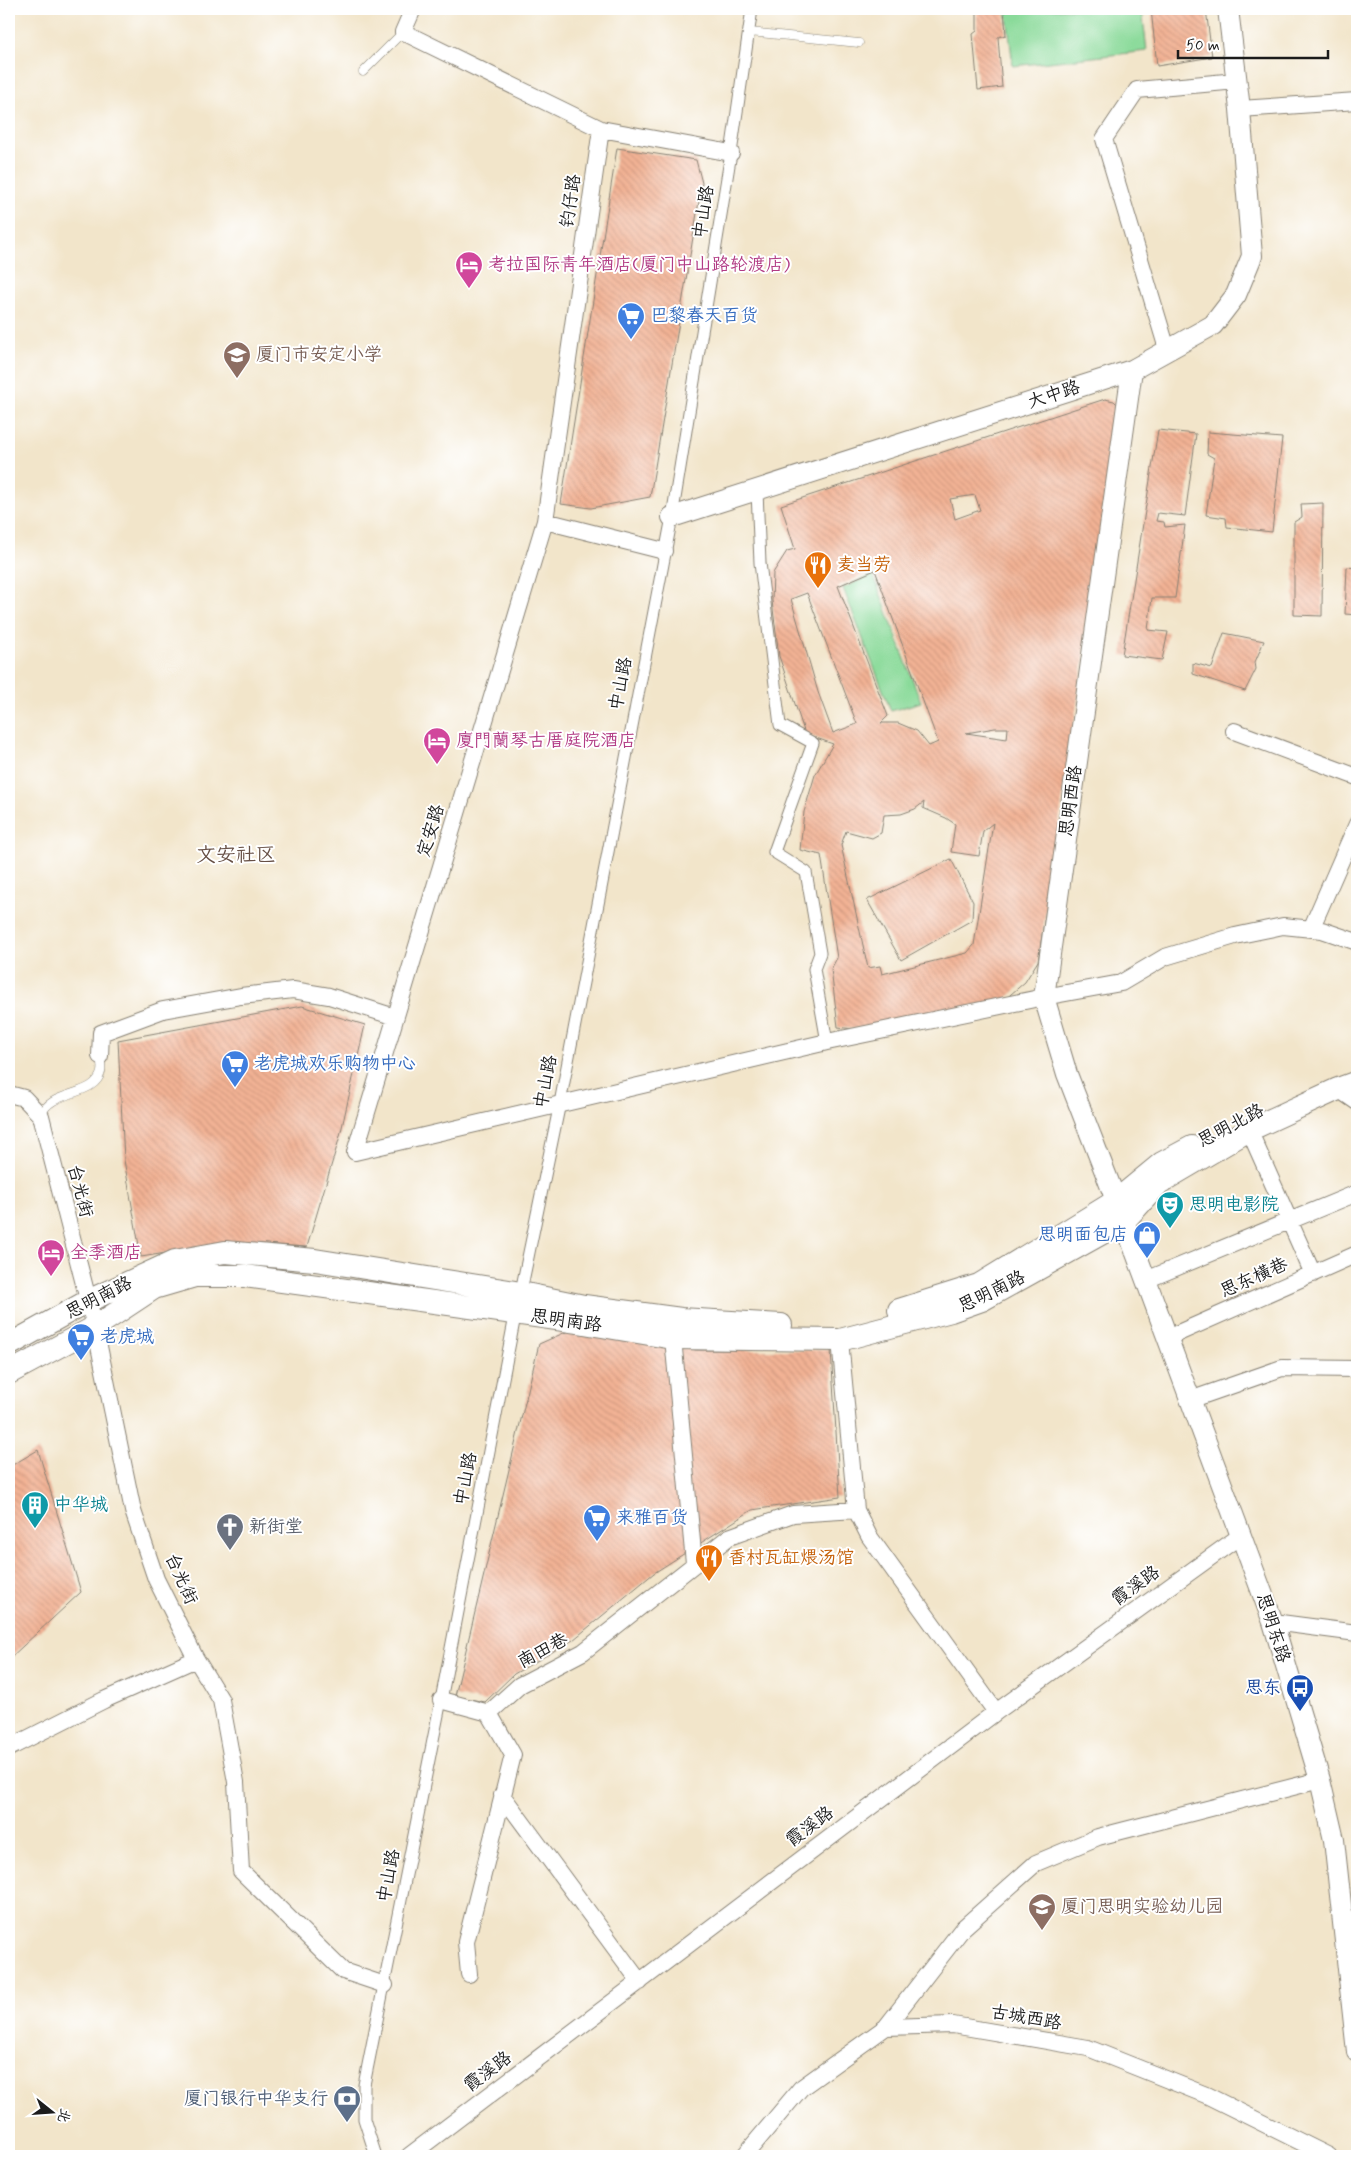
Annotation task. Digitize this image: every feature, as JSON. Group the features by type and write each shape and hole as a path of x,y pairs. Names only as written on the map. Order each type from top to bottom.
{"main road":[{"name":"思明北路","path":"1120,1211 1162,1163 1295,1092 1357,1070"},
{"name":"思明北路","path":"1120,1211 1158,1184 1248,1130 1348,1086"},
{"name":"思明南路","path":"9,1373 95,1327 154,1288 195,1276 245,1276 518,1303 584,1306 681,1319 826,1327 903,1309 979,1284 1120,1211"},
{"name":"思明南路","path":"9,1345 88,1302 175,1261 226,1252 315,1260 518,1303 578,1322 674,1338 840,1340 951,1312 982,1300 1120,1211"}],"street":[{"path":"413,9 403,32 601,129 731,153"},
{"name":"中山路","path":"376,2156 364,2119 364,2085 518,1303 560,1103 672,517 731,153 752,9"},
{"name":"大中路","path":"672,517 1132,370 1213,325 1236,295 1252,256 1240,109 1228,9"},
{"path":"1168,349 1104,139 1137,90 1237,81"},
{"path":"1240,109 1357,101"},
{"name":"钓仔路","path":"545,521 601,129"},
{"name":"思明西路","path":"1120,1211 1067,1074 1044,996 1132,370"},
{"path":"756,491 760,563 780,725 813,743 774,852 806,872 820,953 814,969 827,1042"},
{"path":"545,521 664,551"},
{"name":"定安路","path":"545,521 355,1152 560,1103"},
{"path":"1234,731 1357,777"},
{"path":"1311,929 1357,824"},
{"path":"560,1103 827,1042 1044,996 1121,982 1165,956 1235,936 1283,926 1322,930 1357,942"},
{"path":"100,1056 101,1033 164,1010 242,996 293,990 329,996 395,1016"},
{"path":"1348,1086 1357,1102"},
{"path":"9,1094 24,1098 41,1116"},
{"name":"台光街","path":"41,1116 95,1327 133,1511 156,1578 196,1659 221,1700 236,1782 241,1871 343,1971 385,1984"},
{"path":"1248,1130 1291,1220 1313,1274"},
{"path":"1146,1280 1357,1193"},
{"name":"思明东路","path":"1120,1211 1273,1622 1320,1780 1334,1840 1357,2052"},
{"name":"思东横巷","path":"1167,1338 1357,1254"},
{"path":"674,1338 694,1563"},
{"path":"840,1340 856,1510 869,1536 996,1712"},
{"path":"1190,1400 1282,1368 1357,1369"},
{"name":"南田巷","path":"489,1713 520,1685 583,1652 729,1537 793,1514 856,1510"},
{"name":"霞溪路","path":"409,2156 996,1712 1240,1536"},
{"path":"1273,1622 1357,1633"},
{"path":"9,1748 104,1700 196,1659"},
{"path":"441,1700 489,1713 513,1755 466,1942 470,1974"},
{"path":"744,2156 801,2088 886,2027 963,1928 1036,1863 1098,1837 1320,1780"},
{"path":"502,1795 640,1982"},
{"name":"古城西路","path":"886,2027 953,2025 1088,2048 1206,2095 1329,2156"}],"lane":[{"path":"363,72 403,32"},
{"path":"749,32 859,44"},
{"path":"41,1116 43,1108 50,1102 83,1090 94,1082 100,1073 100,1056"}],"green space":[{"path":"1006,9 1142,9 1147,51 1013,66"},
{"path":"873,574 921,702 891,711 843,588"}],"building":[{"path":"977,9 1004,9 1006,35 998,37 1002,87 978,90 973,34 977,31"},
{"path":"1151,9 1206,9 1212,57 1157,66"},
{"name":"巴黎春天百货","path":"617,148 696,160 702,183 650,497 591,508 561,504"},
{"path":"1105,399 1114,401 1119,406 1121,414 1038,961 1025,982 1003,1001 853,1029 838,1027 831,969 837,958 821,855 800,850 804,812 815,775 833,744 805,734 779,656 772,601 773,573 787,551 795,549 781,505","holes":["975,495 980,510 955,519 950,499","875,570 938,742 929,746 917,731 898,723 881,723 888,716 838,586","807,593 857,724 833,733 818,692 791,599","995,728 1008,728 1007,739 966,733","924,802 923,808 955,824 951,852 979,856 983,831 993,823 974,945 967,953 882,974 880,966 868,968 841,845 846,831 872,838 881,833 884,815 901,814 915,809"]},
{"path":"1158,430 1196,434 1185,516 1158,513 1156,521 1164,522 1165,527 1185,525 1175,598 1152,598 1148,630 1168,632 1162,660 1122,655"},
{"path":"1208,432 1282,438 1272,532 1227,527 1226,518 1206,515 1214,458 1207,454"},
{"path":"1323,503 1322,616 1294,615 1294,522 1302,517 1301,504"},
{"path":"1347,567 1357,568 1357,615 1345,614"},
{"path":"1224,633 1264,641 1255,662 1256,669 1245,691 1193,674 1193,663 1212,668"},
{"path":"951,859 973,902 972,920 901,960 867,900"},
{"name":"老虎城欢乐购物中心","path":"302,1006 365,1025 340,1136 307,1247 235,1242 141,1257 124,1160 118,1040"},
{"name":"来雅百货","path":"575,1328 696,1350 831,1350 840,1497 752,1510 654,1573 573,1640 514,1674 485,1702 455,1696 539,1344"},
{"name":"中华城","path":"38,1450 81,1592 9,1659 9,1467"}],"place":[{"name":"考拉国际青年酒店(厦门中山路轮渡店)","path":"469,289"},
{"name":"巴黎春天百货","path":"631,340"},
{"name":"厦门市安定小学","path":"237,379"},
{"name":"麦当劳","path":"818,589"},
{"name":"廈門蘭琴古厝庭院酒店","path":"437,765"},
{"name":"老虎城欢乐购物中心","path":"235,1088"},
{"name":"思明电影院","path":"1170,1229"},
{"name":"思明面包店","path":"1147,1259"},
{"name":"全季酒店","path":"51,1277"},
{"name":"老虎城","path":"81,1361"},
{"name":"中华城","path":"35,1529"},
{"name":"来雅百货","path":"597,1542"},
{"name":"新街堂","path":"230,1551"},
{"name":"香村瓦缸煨汤馆","path":"709,1582"},
{"name":"思东","path":"1300,1712"},
{"name":"厦门思明实验幼儿园","path":"1042,1931"},
{"name":"厦门银行中华支行","path":"347,2123"}],"district":[{"name":"文安社区","path":"236,855"}]}
